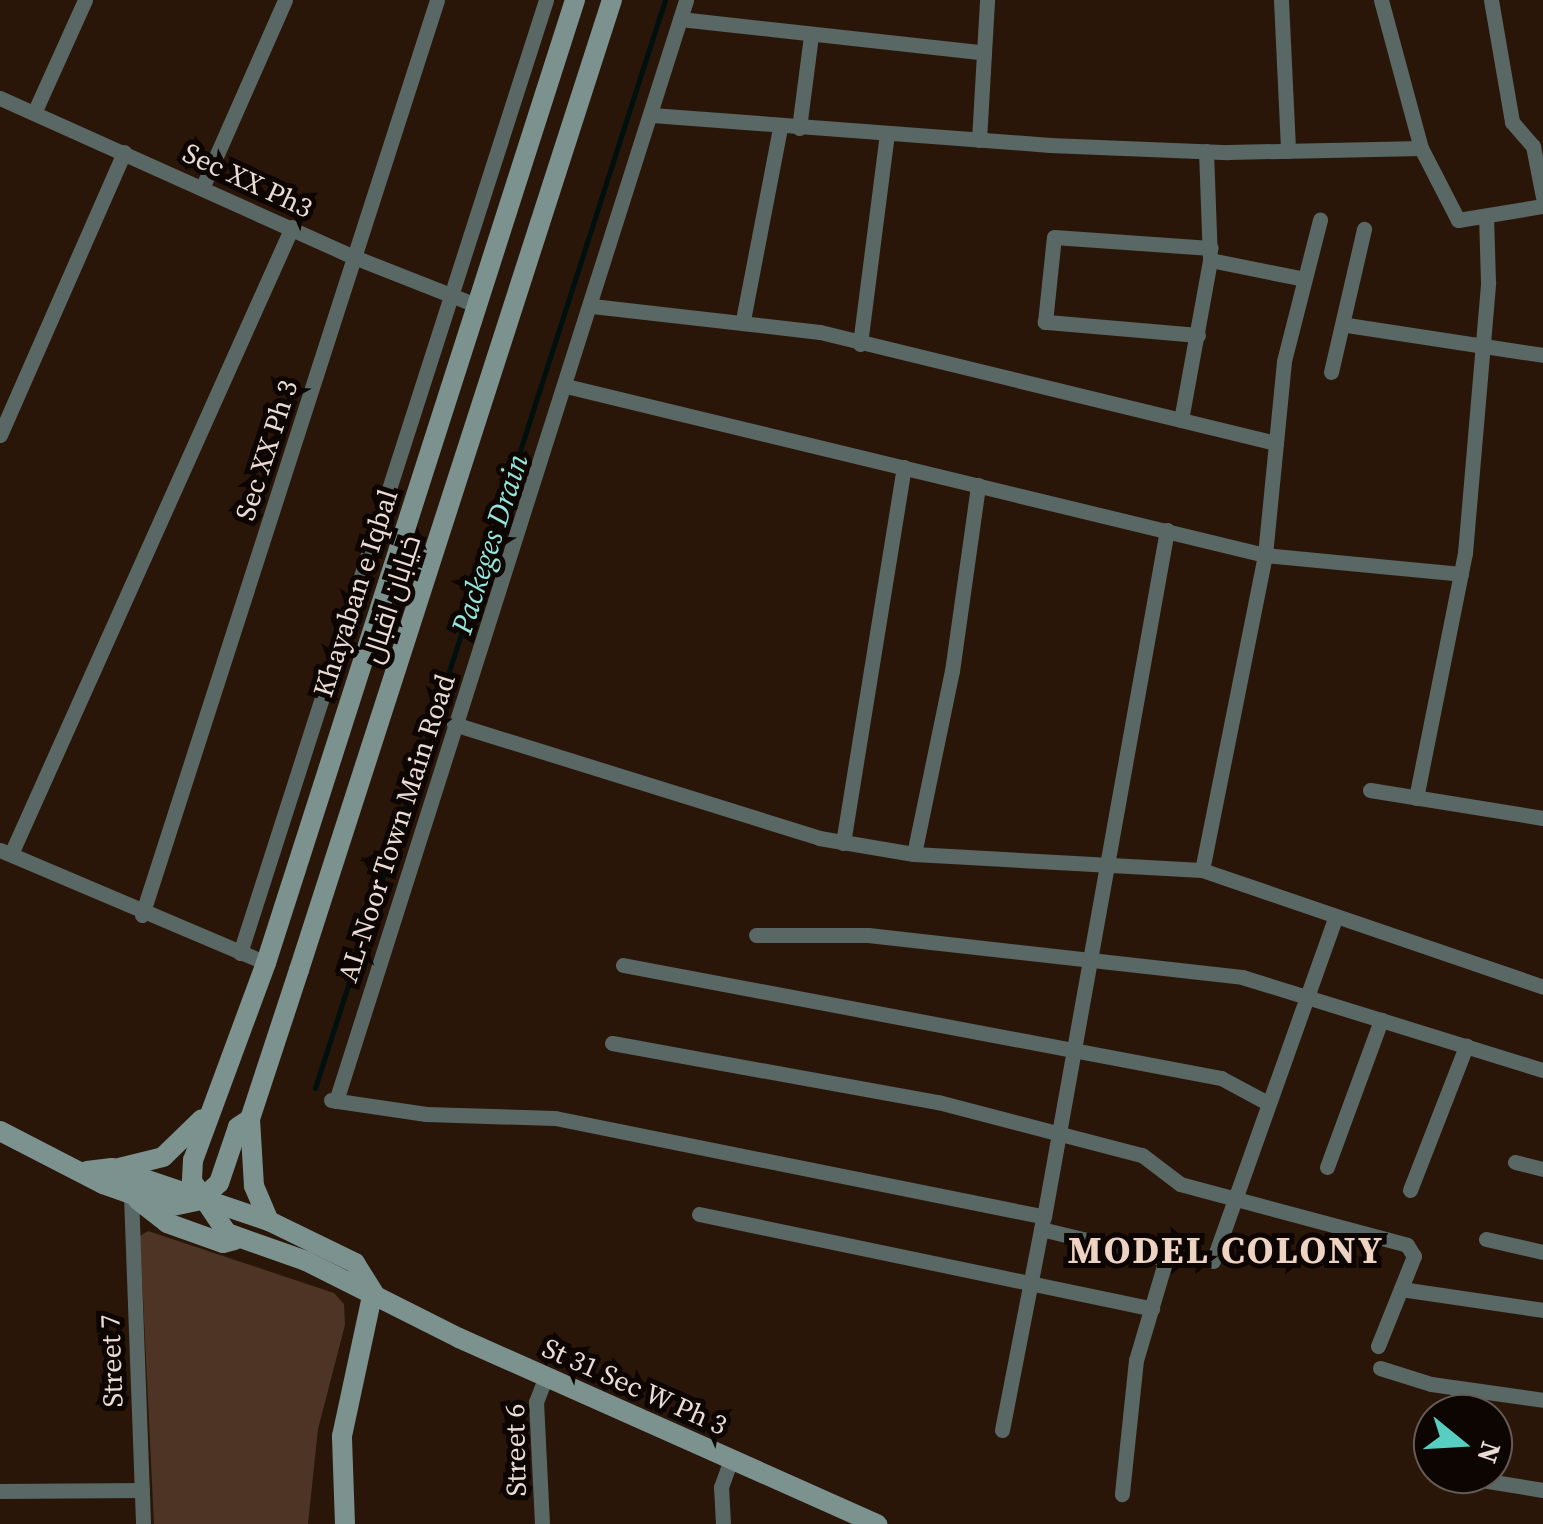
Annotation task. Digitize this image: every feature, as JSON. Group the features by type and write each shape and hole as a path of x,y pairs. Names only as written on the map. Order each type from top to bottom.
{"main road":[{"name":"Khayaban e Iqbal","path":"200,1200 192,1170 266,963 575,0"},
{"name":"خیابان اقبال","path":"200,1200 215,1189 238,1128 250,1119 612,0"},
{"path":"550,78 583,91"},
{"path":"87,1170 162,1157 212,1109"},
{"path":"250,1119 251,1168 269,1221"},
{"path":"0,1131 87,1170 133,1196 167,1223 224,1243 242,1238"},
{"path":"112,1168 200,1200"},
{"path":"133,1196 177,1208 200,1200"},
{"name":"St 31 Sec W Ph 3","path":"200,1200 269,1221 354,1263 374,1292"},
{"name":"St 31 Sec W Ph 3","path":"200,1200 220,1227 242,1238 374,1292 546,1376 876,1524"},
{"path":"345,1524 342,1436 374,1292"}],"street":[{"path":"34,113 85,0"},
{"path":"203,186 285,0"},
{"name":"Sec XX Ph 3","path":"142,915 437,0"},
{"path":"240,953 546,0"},
{"name":"AL-Noor Town Main Road","path":"686,0 592,306 334,1100 426,1114 555,1118 1042,1223"},
{"path":"980,140 981,52 988,0"},
{"path":"1281,0 1288,150"},
{"path":"1381,0 1421,148 1458,220 1543,206"},
{"path":"1490,0 1512,122 1533,146 1543,197"},
{"path":"680,20 981,52"},
{"path":"799,128 812,36"},
{"name":"Sec XX Ph3","path":"0,98 354,257 476,305"},
{"path":"652,115 887,134 1206,151 1421,148"},
{"path":"743,320 780,127"},
{"path":"860,344 887,134"},
{"path":"1181,420 1210,254 1206,151"},
{"path":"0,435 124,152"},
{"path":"1416,798 1461,574 1482,349 1486,216"},
{"path":"1202,870 1265,555 1284,362 1320,220"},
{"path":"266,963 142,915 6,852 292,227"},
{"path":"1332,372 1347,326 1364,229"},
{"path":"1198,335 1045,322 1054,238 1210,254 1304,279"},
{"path":"592,306 743,320 1276,442"},
{"path":"1347,326 1543,356"},
{"path":"566,386 1265,555 1461,574"},
{"path":"842,842 904,467"},
{"path":"914,854 952,672 978,486"},
{"path":"1002,1430 1092,960 1167,530"},
{"path":"454,724 842,842 914,854 1110,860 1202,870 1543,987"},
{"path":"1370,790 1543,818"},
{"path":"1212,1260 1336,916"},
{"path":"756,935 868,935 1242,977 1543,1070"},
{"path":"623,965 1221,1078 1266,1102"},
{"path":"1327,1167 1381,1020"},
{"path":"612,1043 938,1102 1142,1155 1180,1184 1407,1245 1414,1256 1378,1346"},
{"path":"1410,1190 1466,1046"},
{"path":"1515,1162 1543,1169"},
{"name":"Street 7","path":"133,1196 143,1524"},
{"path":"699,1214 1031,1280 1152,1309"},
{"path":"1042,1223 1166,1258 1136,1360 1122,1494"},
{"path":"1486,1239 1543,1252"},
{"path":"1401,1289 1543,1310"},
{"path":"1380,1368 1431,1384 1543,1400"},
{"name":"Street 6","path":"542,1524 536,1402 546,1376"},
{"path":"723,1524 722,1487 731,1459"},
{"path":"1513,1485 1543,1490"},
{"path":"0,1491 142,1490"}],"shaded area":[{"path":"148,1231 334,1293 344,1304 345,1325 318,1429 308,1524 154,1524 140,1236"}],"waterway":[{"name":"Packeges Drain","path":"315,1088 665,0"}],"district":[{"name":"MODEL COLONY","path":"1226,1251"}]}
